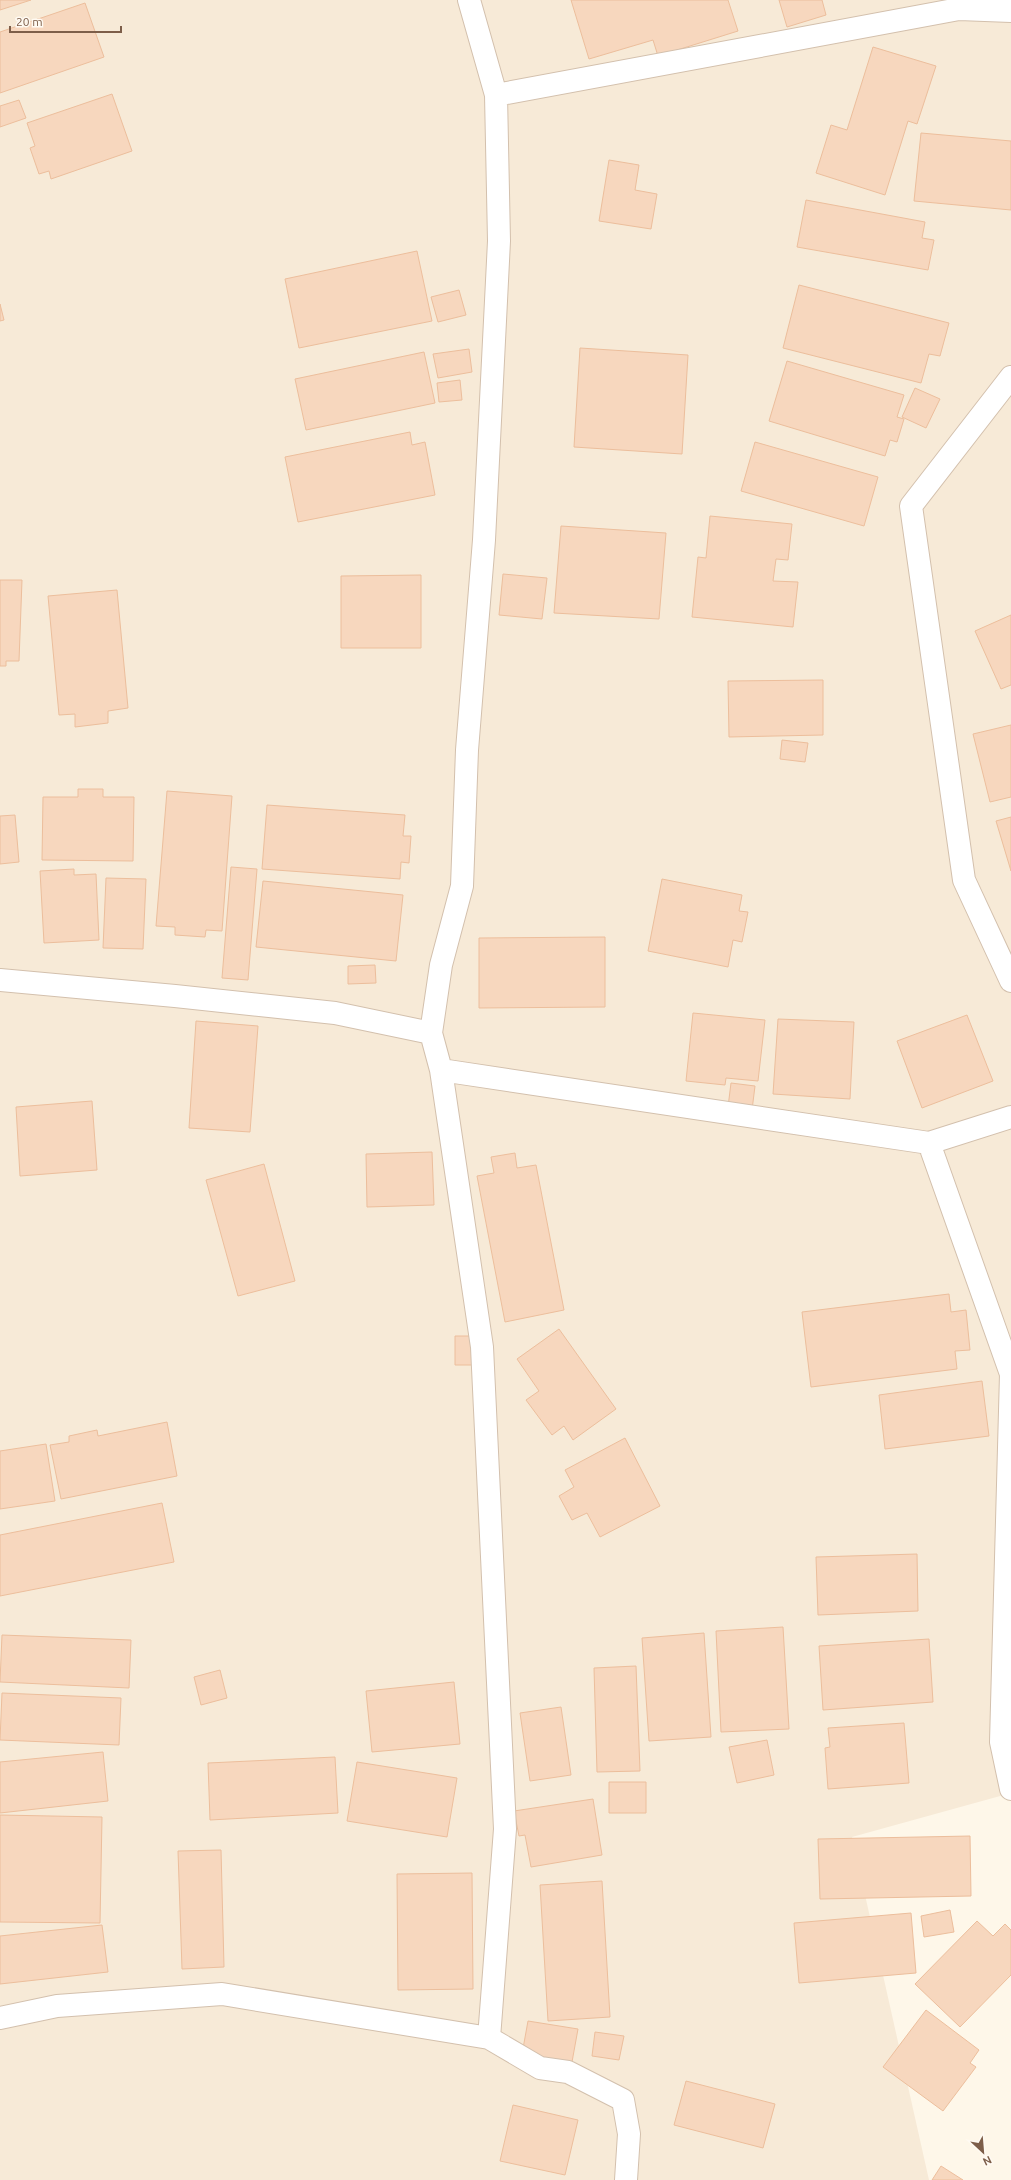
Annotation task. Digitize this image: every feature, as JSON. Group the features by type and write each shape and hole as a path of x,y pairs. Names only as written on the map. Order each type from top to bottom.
{"street":[{"path":"469,0 496,95 499,241 484,540 467,750 462,886 441,964 431,1032 441,1070 482,1347 505,1829 489,2038"},
{"path":"496,95 959,9 1011,11"},
{"path":"1011,378 911,506 964,880 1011,981"},
{"path":"0,980 175,996 335,1013 431,1032"},
{"path":"441,1070 929,1143 1011,1117"},
{"path":"929,1143 1011,1374 1001,1742 1011,1789"},
{"path":"0,2018 56,2006 222,1994 489,2038 540,2068 568,2072 623,2100 629,2134 626,2180"}],"shaded area":[{"path":"0,0 1011,0 1011,1793 852,1837 929,2180 0,2180"}],"building":[{"path":"0,0 31,0 0,10"},
{"path":"571,0 728,0 738,31 658,56 653,40 589,59"},
{"path":"779,0 822,0 826,15 787,27"},
{"path":"85,3 104,57 0,93 0,32"},
{"path":"873,47 936,66 917,124 908,121 885,195 816,173 831,125 847,130"},
{"path":"112,94 132,151 51,179 49,171 39,174 30,148 35,146 27,123"},
{"path":"19,100 26,118 0,127 0,106"},
{"path":"921,133 1011,141 1011,210 914,201"},
{"path":"609,160 639,165 635,190 657,194 651,229 599,221"},
{"path":"806,200 925,222 922,238 934,240 928,270 797,247"},
{"path":"417,251 432,321 299,348 285,279"},
{"path":"799,285 949,323 940,356 929,354 921,383 783,348"},
{"path":"459,290 466,315 438,322 431,297"},
{"path":"0,304 4,320 0,321"},
{"path":"580,348 688,355 682,454 574,447"},
{"path":"469,349 472,372 438,378 433,354"},
{"path":"424,352 435,403 306,430 295,379"},
{"path":"787,361 904,395 897,417 904,419 897,442 890,440 885,456 769,421"},
{"path":"460,380 462,400 439,402 437,383"},
{"path":"915,388 940,399 926,428 902,417"},
{"path":"410,432 412,445 425,442 435,495 298,522 285,457"},
{"path":"755,442 878,477 864,526 741,491"},
{"path":"710,516 792,524 788,560 776,559 773,581 798,582 793,627 692,617 698,557 706,558"},
{"path":"561,526 666,533 659,619 554,613"},
{"path":"503,574 547,578 542,619 499,615"},
{"path":"421,575 421,648 341,648 341,576"},
{"path":"0,580 22,580 19,661 6,661 6,666 0,666"},
{"path":"117,590 128,708 108,711 108,723 75,727 75,714 59,715 48,596"},
{"path":"1011,615 1011,685 1001,689 975,631"},
{"path":"823,680 823,735 729,737 728,681"},
{"path":"1011,725 1011,797 990,802 973,734"},
{"path":"782,740 808,743 805,762 780,759"},
{"path":"78,789 103,789 103,797 134,797 133,861 42,860 43,797 78,797"},
{"path":"167,791 232,796 222,931 206,930 205,937 175,935 175,927 156,926"},
{"path":"267,805 405,815 403,836 411,836 409,863 401,862 400,879 262,869"},
{"path":"15,815 19,862 0,864 0,816"},
{"path":"1011,817 1011,871 996,821"},
{"path":"231,867 257,869 248,980 222,978"},
{"path":"74,869 74,875 96,874 99,940 44,943 40,871"},
{"path":"106,878 146,879 143,949 103,948"},
{"path":"662,879 742,895 739,911 748,912 742,942 733,940 728,967 648,951"},
{"path":"263,881 403,895 396,961 256,947"},
{"path":"605,937 605,1007 479,1008 479,938"},
{"path":"375,965 376,983 348,984 348,966"},
{"path":"693,1013 765,1020 758,1081 726,1078 725,1085 686,1081"},
{"path":"967,1015 993,1081 922,1108 897,1041"},
{"path":"778,1019 854,1022 850,1099 773,1094"},
{"path":"196,1021 258,1026 250,1132 189,1128"},
{"path":"731,1083 755,1086 752,1110 728,1107"},
{"path":"92,1101 97,1170 20,1176 16,1107"},
{"path":"432,1152 434,1205 367,1207 366,1154"},
{"path":"515,1153 517,1168 536,1165 564,1310 505,1322 477,1176 494,1173 491,1157"},
{"path":"264,1164 295,1281 238,1296 206,1180"},
{"path":"949,1294 951,1312 966,1310 970,1350 955,1351 957,1369 811,1387 802,1312"},
{"path":"559,1329 616,1409 573,1440 564,1426 552,1435 526,1400 539,1391 517,1359"},
{"path":"455,1336 473,1336 474,1365 455,1365"},
{"path":"982,1381 989,1436 885,1449 879,1395"},
{"path":"167,1422 177,1476 61,1499 50,1445 69,1442 69,1436 97,1430 98,1436"},
{"path":"625,1438 660,1506 600,1537 587,1513 572,1520 559,1496 574,1487 565,1470"},
{"path":"46,1444 55,1501 0,1509 0,1451"},
{"path":"162,1503 174,1562 0,1596 0,1535"},
{"path":"917,1554 918,1611 818,1615 816,1557"},
{"path":"783,1627 789,1729 721,1732 716,1631"},
{"path":"704,1633 711,1737 649,1741 642,1638"},
{"path":"2,1635 131,1640 129,1688 0,1682"},
{"path":"929,1639 933,1702 823,1710 819,1646"},
{"path":"636,1666 640,1771 597,1772 594,1668"},
{"path":"220,1670 227,1698 201,1705 194,1677"},
{"path":"454,1682 460,1744 372,1752 366,1691"},
{"path":"2,1693 121,1698 119,1745 0,1740"},
{"path":"561,1707 571,1775 530,1781 520,1713"},
{"path":"904,1723 909,1783 828,1789 825,1748 830,1747 828,1728"},
{"path":"767,1740 774,1775 737,1783 729,1747"},
{"path":"103,1752 108,1801 0,1813 0,1762"},
{"path":"335,1757 338,1813 210,1820 208,1763"},
{"path":"357,1762 457,1778 447,1837 347,1821"},
{"path":"609,1782 646,1782 646,1813 609,1813"},
{"path":"593,1799 602,1855 531,1867 525,1835 519,1836 514,1811"},
{"path":"0,1815 102,1817 100,1923 0,1922"},
{"path":"970,1836 971,1896 820,1899 818,1839"},
{"path":"221,1850 224,1967 182,1969 178,1851"},
{"path":"472,1873 473,1989 398,1990 397,1874"},
{"path":"602,1881 610,2017 548,2021 540,1885"},
{"path":"950,1910 954,1932 924,1937 921,1916"},
{"path":"911,1913 916,1973 799,1983 794,1923"},
{"path":"977,1921 993,1936 1005,1924 1011,1930 1011,1975 960,2027 915,1984"},
{"path":"102,1925 108,1972 0,1984 0,1936"},
{"path":"926,2010 979,2050 970,2063 976,2067 943,2111 883,2067"},
{"path":"528,2021 578,2029 572,2062 522,2054"},
{"path":"595,2032 624,2036 619,2060 592,2056"},
{"path":"686,2081 775,2104 763,2148 674,2125"},
{"path":"513,2105 578,2120 565,2175 500,2161"},
{"path":"941,2166 963,2180 932,2180"}]}
